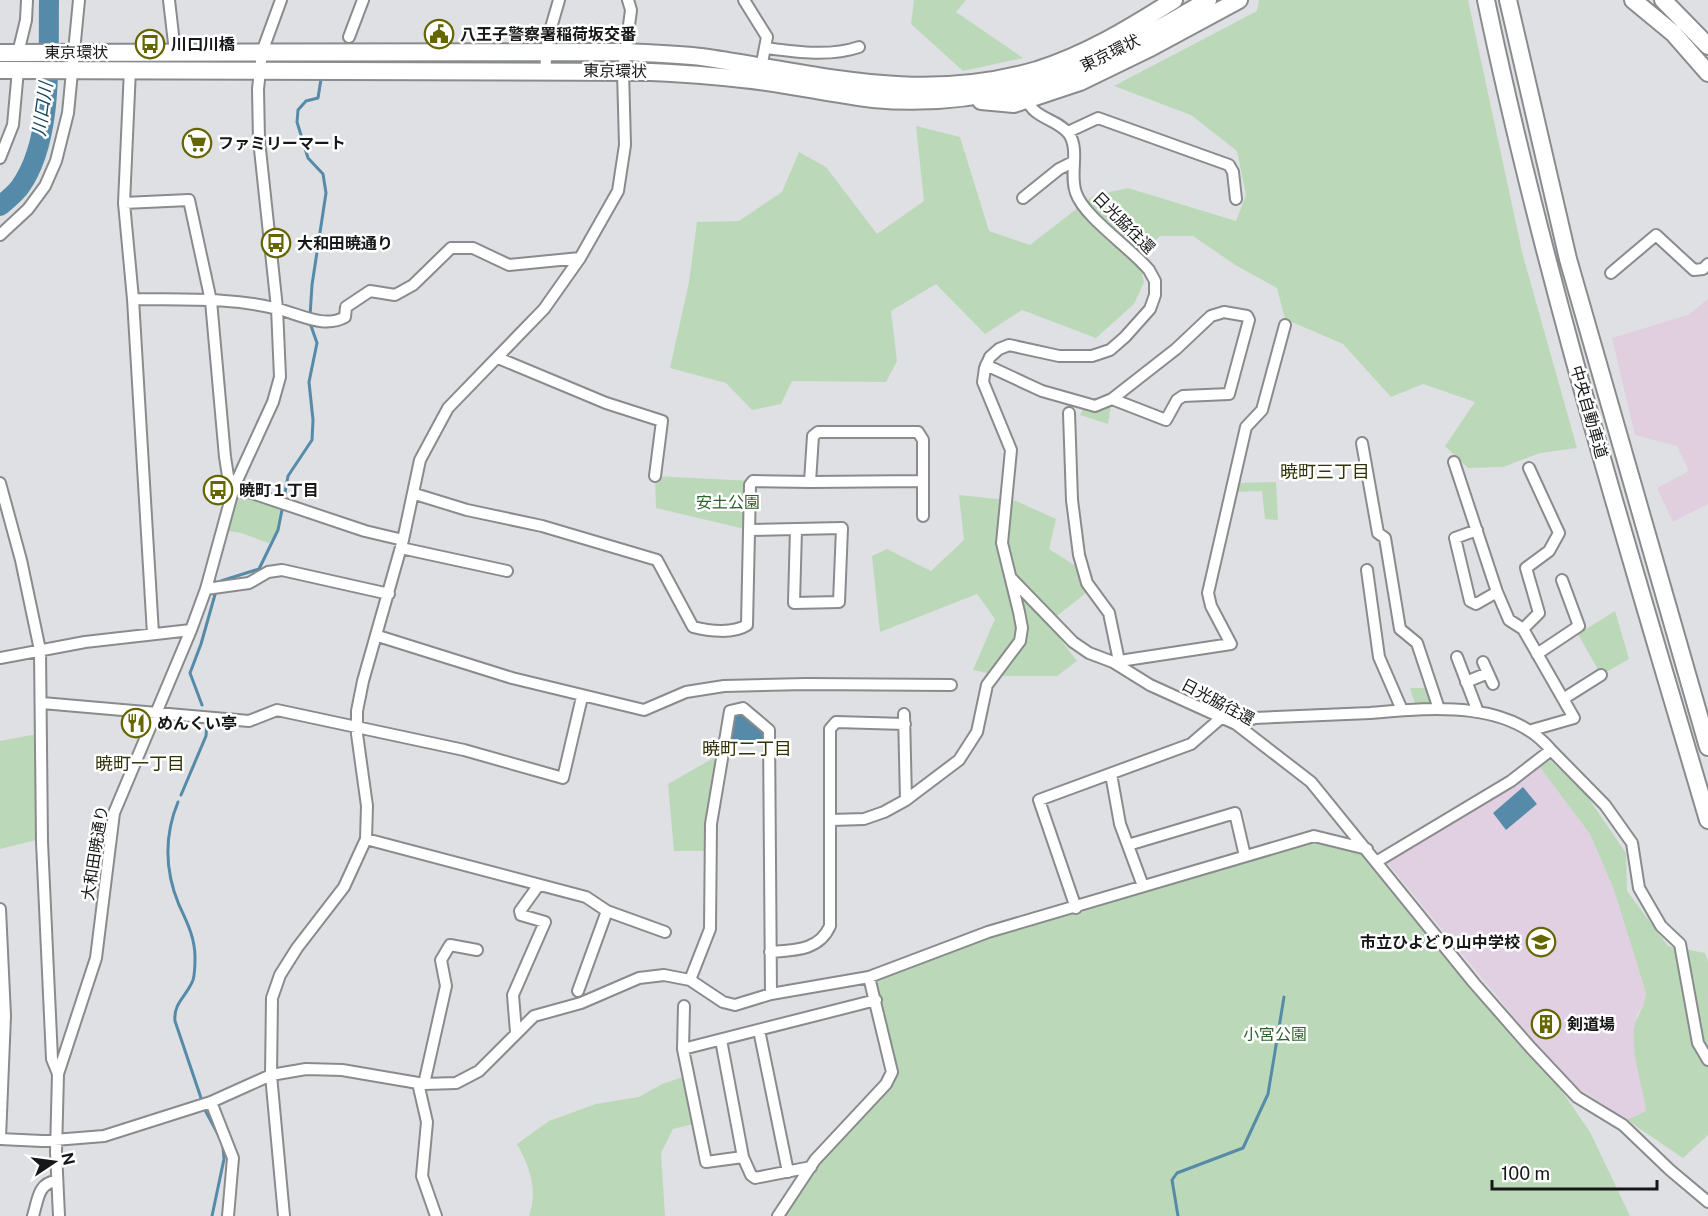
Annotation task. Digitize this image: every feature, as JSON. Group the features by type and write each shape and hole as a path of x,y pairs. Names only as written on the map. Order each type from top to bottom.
{"highway":[{"name":"東京環状","path":"0,53 23,61 71,61 175,52 627,52 709,58 879,86 927,87 975,83 1036,70 1082,53 1124,31 1174,0"},
{"path":"966,98 1008,105 1028,100 1104,72 1218,3 1239,0"},
{"name":"中央自動車道","path":"1486,0 1504,90 1554,287 1708,820"},
{"name":"中央自動車道","path":"1508,0 1568,260 1708,747"},
{"path":"1662,0 1708,46"},
{"path":"1637,1 1673,33 1708,73"},
{"name":"東京環状","path":"71,61 130,69 623,71 746,80 875,99 929,101 966,98 1024,87 1076,70 1218,3"},
{"name":"東京環状","path":"0,70 23,61"}],"street":[{"path":"0,158 15,117 23,61 27,0"},
{"path":"0,235 28,209 52,171 64,135 79,0"},
{"path":"169,0 175,52"},
{"name":"大和田暁通り","path":"59,1216 56,1181 58,1074 96,958 114,813 154,713 191,630 213,589 234,487 273,402 280,376 277,309 259,140 258,70 262,52 281,0"},
{"path":"349,37 363,0"},
{"path":"545,70 559,0"},
{"path":"284,1216 271,1075 272,998 280,975 297,948 344,887 366,839 367,806 357,725 363,681 378,636 415,494 420,460 435,428 448,408 544,309 580,258 618,191 622,180 626,127 623,71 631,10 628,0"},
{"path":"744,0 767,37 761,68"},
{"path":"766,48 814,53 847,51 859,47"},
{"path":"130,69 124,203 133,299 153,634"},
{"path":"1028,100 1033,110 1068,132 1098,118 1229,165 1233,172 1236,199"},
{"name":"日光脇往還","path":"987,365 999,349 1009,345 1059,356 1102,353 1125,338 1150,309 1155,295 1155,281 1149,270 1087,210 1075,192 1073,145 1068,132"},
{"path":"1023,198 1059,169 1073,162"},
{"path":"124,203 189,200 211,301 225,457 228,476 234,487 402,544 507,571"},
{"path":"1611,273 1656,235 1694,270 1703,269 1708,264"},
{"path":"133,299 211,301 277,309 314,321 340,320 345,317 346,307 370,291 395,296 402,292 451,248 473,249 509,265 580,258"},
{"path":"831,820 864,819 906,800 959,760 977,732 983,685 1020,641 1022,628 1011,579 1003,569 1002,543 1011,450 983,382 987,365 1042,391 1095,406 1112,399 1176,349 1211,316 1224,312 1247,316 1249,320 1229,394 1183,396 1177,400 1166,420 1112,399"},
{"path":"1069,412 1072,500 1079,555 1087,583 1109,613 1116,662 1231,644 1211,606 1208,593 1246,427 1262,410 1285,325"},
{"path":"498,358 606,403 662,421 654,476"},
{"path":"810,482 813,436 818,432 918,432 923,440 923,516"},
{"path":"1362,443 1378,533 1385,538 1400,629 1417,643 1439,709"},
{"path":"1454,462 1509,620 1523,629 1574,718 1532,730"},
{"path":"1523,629 1539,613 1526,568 1549,550 1558,533 1529,468"},
{"path":"415,494 467,510 542,526 628,553 648,555 657,560 693,627 710,632 743,628 747,624 749,501 753,481 923,481"},
{"path":"0,483 21,560 40,650 42,842 52,1059 58,1074"},
{"path":"749,530 842,528 839,603 794,603 796,529"},
{"path":"1477,530 1455,538 1470,601 1476,604 1497,591"},
{"path":"213,589 249,582 268,572 282,570 389,594"},
{"path":"1367,570 1380,657 1402,710"},
{"name":"日光脇往還","path":"1011,579 1073,642 1089,654 1116,662 1150,685 1236,724 1311,782 1376,862"},
{"path":"1537,654 1579,626 1562,580"},
{"path":"0,658 84,642 191,630"},
{"path":"378,636 582,697 644,710 686,692 724,686 806,684 951,686"},
{"path":"1457,657 1478,712"},
{"path":"1483,662 1493,684"},
{"path":"1466,682 1488,673"},
{"path":"1563,699 1601,675"},
{"path":"42,703 249,721 277,710 357,725 464,750 563,778 582,697"},
{"path":"690,980 710,929 711,824 730,711 743,708 769,730 771,994"},
{"path":"1236,724 1255,718 1439,709 1478,712 1532,730 1605,805 1632,843 1639,888 1661,926 1680,944 1698,1044 1708,1060"},
{"path":"1076,908 1039,800 1191,744 1221,718"},
{"path":"770,952 814,945 822,941 830,926 831,820 828,745 830,729 836,722 904,719 906,800"},
{"path":"1551,750 1511,781 1376,862 1474,983 1577,1097 1623,1125 1708,1202"},
{"path":"1112,774 1120,824 1143,886"},
{"path":"1128,845 1235,813 1245,856"},
{"path":"0,909 5,1006 0,1139 56,1140 105,1136 211,1102 271,1075 306,1069 342,1070 421,1084 456,1083 480,1071 534,1016 581,1003 639,978 664,975 690,980 723,1002 735,1005 771,994 869,977 988,932 1076,908 1314,836 1367,849"},
{"path":"366,839 586,897 607,910 665,932"},
{"path":"516,1032 513,995 545,922 521,915 520,911 538,886"},
{"path":"578,991 607,910"},
{"path":"436,1216 422,1176 427,1122 421,1084 446,986 441,960 450,945 477,950"},
{"path":"778,1216 811,1167 886,1084 892,1072 869,977"},
{"path":"683,1049 876,1000"},
{"path":"684,1006 683,1049 706,1162 743,1157"},
{"path":"759,1030 788,1172"},
{"path":"721,1040 743,1157 751,1175 755,1178 811,1167"},
{"path":"211,1102 233,1158 228,1216"},
{"path":"33,1216 41,1186 56,1181"}],"shaded area":[{"path":"1708,299 1708,504 1673,522 1657,488 1689,471 1677,446 1635,435 1612,338 1688,315"},
{"name":"市立ひよどり山中学校","path":"1539,766 1590,834 1614,890 1646,993 1645,1002 1636,1016 1646,1111 1627,1120 1577,1087 1537,1045 1385,860"}],"green space":[{"path":"914,0 966,0 956,12 1023,58 963,71 911,24"},
{"path":"1259,0 1468,0 1523,256 1577,448 1540,453 1503,467 1468,468 1445,446 1475,402 1423,384 1391,397 1343,344 1285,319 1277,288 1237,266 1193,236 1160,236 1138,257 1144,282 1134,304 1096,338 1022,310 985,334 936,284 891,311 897,361 886,382 792,381 781,404 752,410 726,383 670,368 689,282 697,222 739,221 782,192 799,152 826,167 877,234 924,201 916,126 960,137 989,231 1030,245 1093,196 1128,188 1236,221 1246,195 1237,151 1191,115 1114,86 1257,11"},
{"path":"1112,399 1108,424 1080,415 1086,404"},
{"name":"安土公園","path":"655,476 753,481 749,530 656,508"},
{"path":"1276,482 1278,520 1265,519 1262,491 1232,492 1235,483"},
{"path":"234,487 283,505 278,530 269,543 241,533 222,530"},
{"path":"959,495 1016,501 1056,519 1049,549 1079,568 1086,593 1048,623 1077,661 1057,676 1002,676 973,670 995,619 977,594 880,632 872,556 887,549 931,571 964,540"},
{"path":"1615,611 1629,659 1601,675 1578,634"},
{"path":"1410,688 1429,688 1433,704 1415,704"},
{"path":"37,734 40,839 0,849 0,741"},
{"path":"724,752 710,851 674,851 668,784"},
{"path":"1547,757 1587,796 1626,853 1627,891 1668,946 1705,953 1708,962 1708,1135 1683,1158 1627,1120 1646,1111 1636,1060 1634,1029 1646,993 1614,890 1590,834 1539,766"},
{"name":"小宮公園","path":"1314,836 1361,850 1561,1090 1590,1132 1630,1216 778,1216 892,1072 869,977 956,945"},
{"path":"683,1077 693,1124 673,1129 661,1153 665,1216 529,1216 533,1188 526,1161 517,1144 549,1121 596,1104 639,1097 662,1084"}],"water":[{"path":"730,711 757,717 770,743 725,744"},
{"path":"1523,787 1537,804 1506,830 1493,813"}],"waterway":[{"name":"川口川","path":"0,206 20,187 31,168 39,146 47,97 49,0"},
{"path":"310,316 312,285 326,193 323,174 308,158 297,122 298,110 306,101 318,98 321,79"},
{"path":"284,498 288,476 312,440 313,420 309,382 317,343 310,323"},
{"path":"218,585 221,581 259,569 278,530 282,510"},
{"path":"202,705 190,673 216,591"},
{"path":"181,795 206,736 207,723"},
{"path":"178,802 168,841 169,866 174,892 192,937 195,950 195,972 190,986 178,1004 175,1021 201,1098"},
{"path":"1178,1216 1172,1180 1177,1173 1243,1148 1268,1094 1284,997"},
{"path":"205,1110 220,1138"},
{"path":"212,1216 224,1159 223,1147"}],"place":[{"name":"八王子警察署稲荷坂交番","path":"439,34"},
{"name":"川口川橋","path":"150,44"},
{"name":"ファミリーマート","path":"197,143"},
{"name":"大和田暁通り","path":"276,243"},
{"name":"暁町１丁目","path":"218,490"},
{"name":"めんくい亭","path":"136,723"},
{"name":"市立ひよどり山中学校","path":"1541,942"},
{"name":"剣道場","path":"1546,1024"}],"district":[{"name":"暁町三丁目","path":"1325,471"},
{"name":"暁町二丁目","path":"747,748"},
{"name":"暁町一丁目","path":"140,763"}]}
